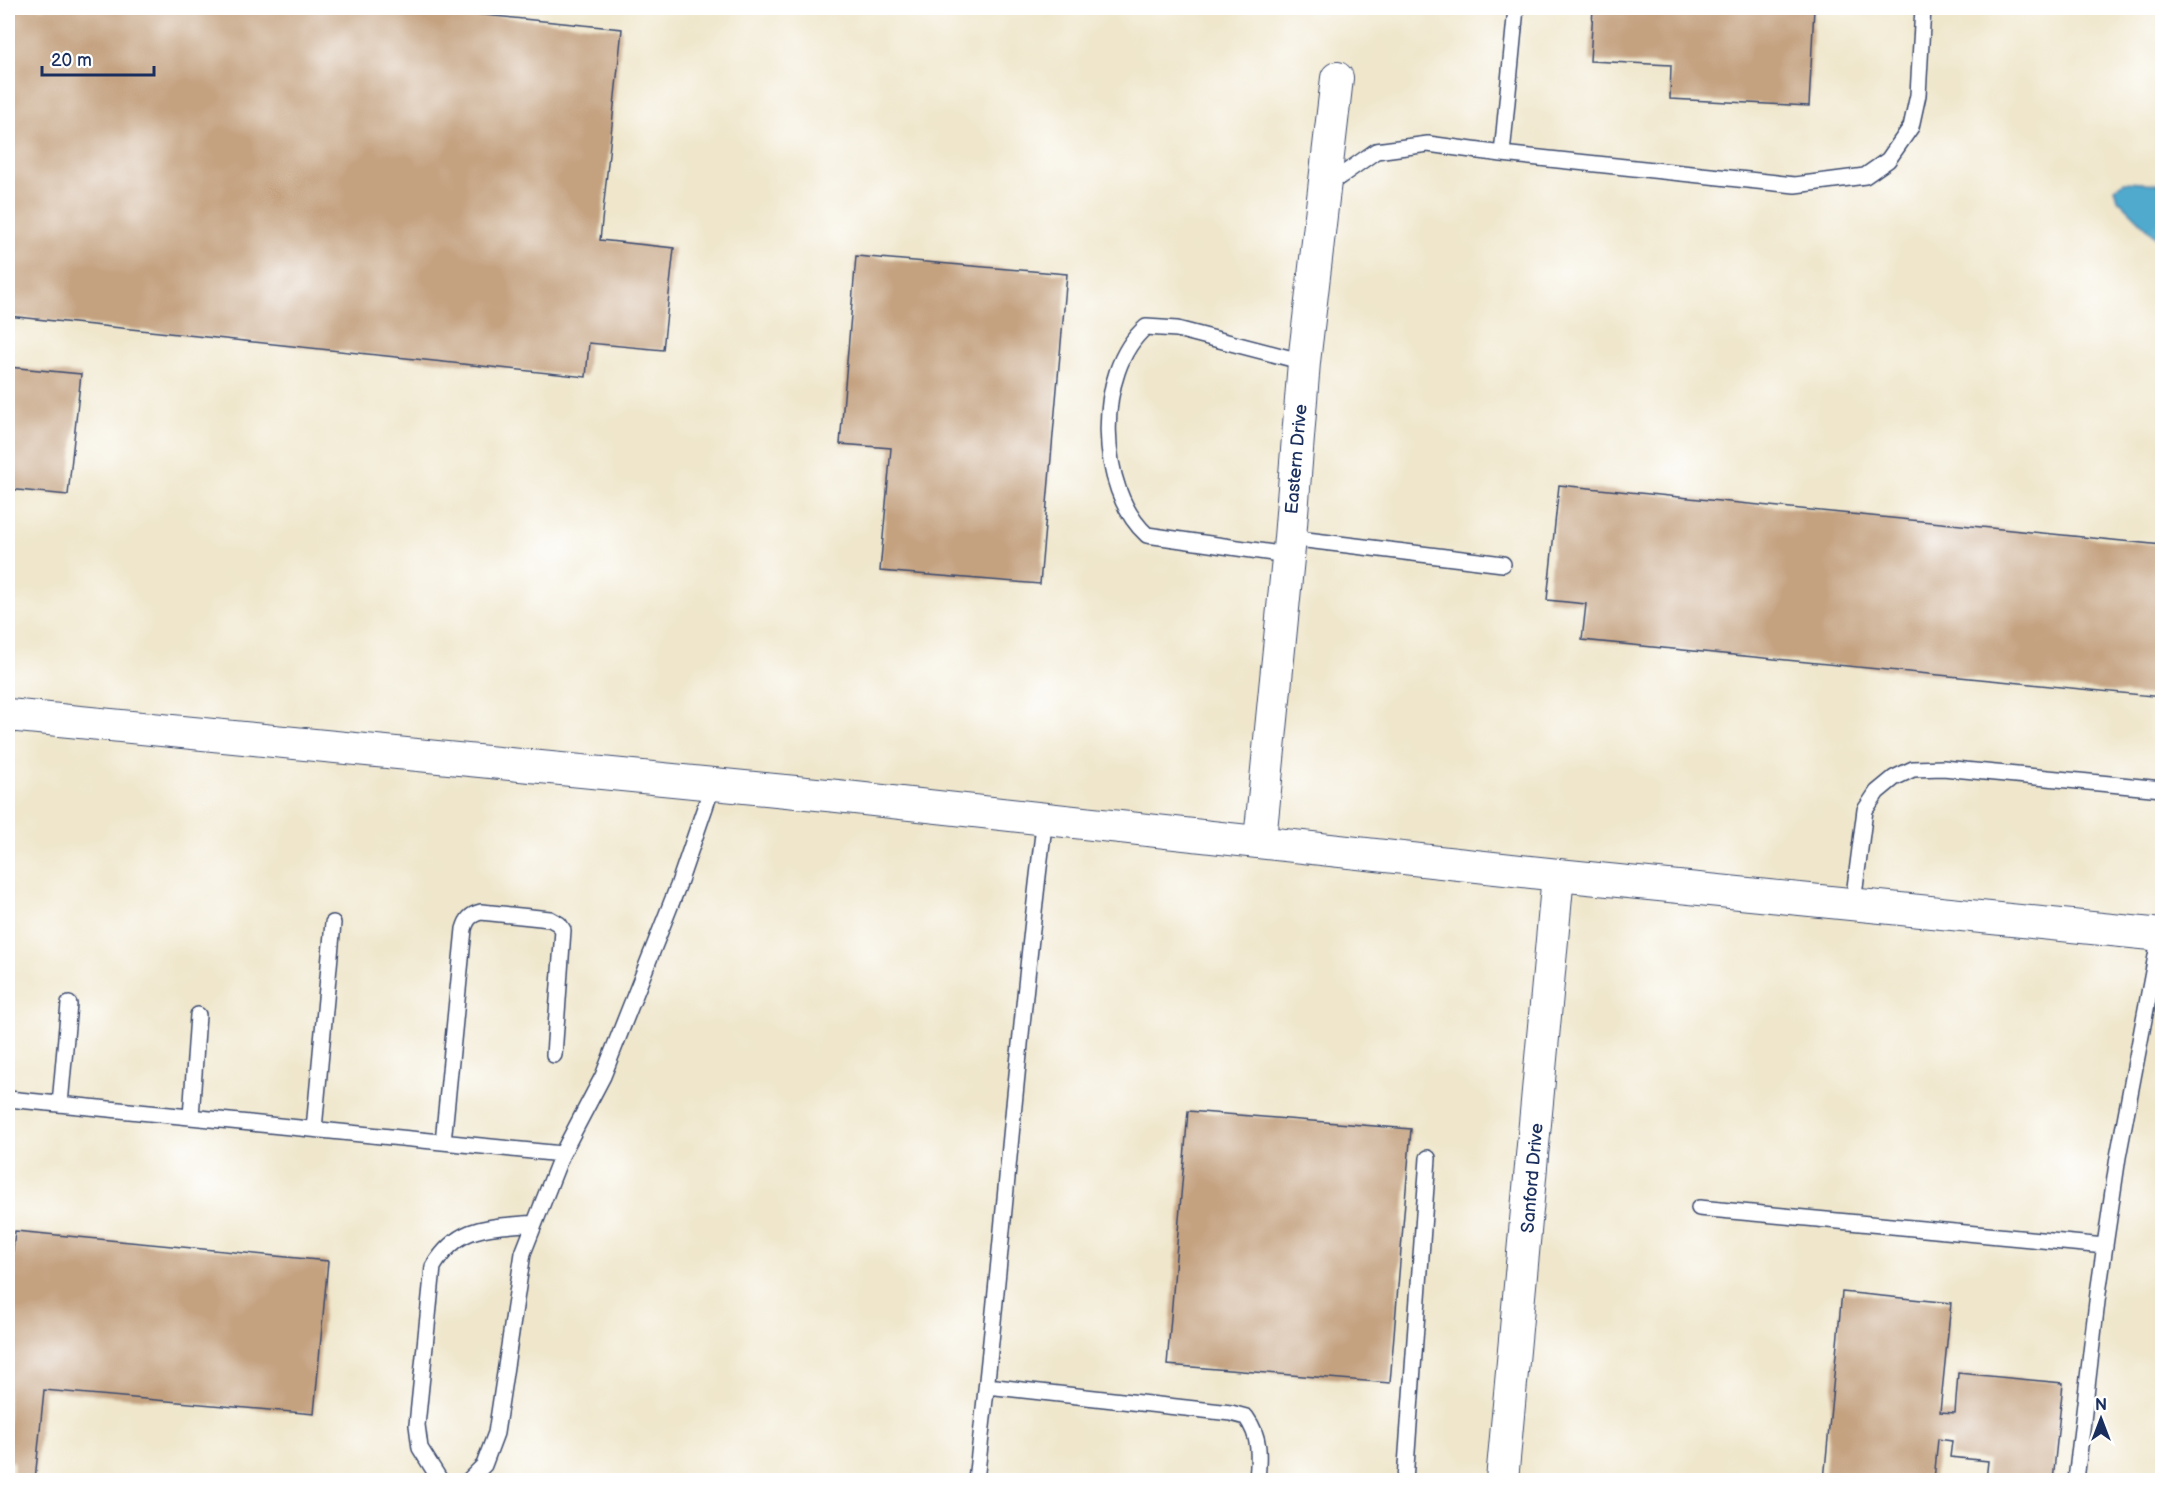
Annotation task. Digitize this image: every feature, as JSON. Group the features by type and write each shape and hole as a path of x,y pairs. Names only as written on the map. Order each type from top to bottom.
{"street":[{"name":"Eastern Drive","path":"1260,840 1289,546 1304,362 1337,78"},
{"path":"8,715 713,784 1260,840 1558,875 2161,935"},
{"name":"Sanford Drive","path":"1502,1480 1558,875"}],"lane":[{"path":"1502,154 1516,8"},
{"path":"1324,187 1376,150 1428,144 1795,185 1865,176 1888,160 1911,127 1918,95 1923,8"},
{"path":"1304,362 1177,329 1146,327 1132,338 1119,362 1111,391 1109,444 1115,482 1124,507 1134,524 1147,535 1503,564"},
{"path":"1853,903 1865,810 1877,792 1894,778 1913,769 1943,768 2163,789"},
{"path":"470,1480 484,1466 496,1433 523,1253 562,1154 603,1076 678,886 713,784"},
{"path":"976,1480 1027,962 1045,818"},
{"path":"443,1142 464,929 467,919 474,914 481,912 550,920 559,924 563,930 554,1054"},
{"path":"314,1129 333,922"},
{"path":"2076,1480 2118,1157 2161,935"},
{"path":"60,1104 69,1004"},
{"path":"191,1117 198,1015"},
{"path":"8,1099 562,1154"},
{"path":"1405,1480 1428,1158"},
{"path":"1699,1208 2105,1246"},
{"path":"440,1480 420,1448 417,1425 433,1268 442,1253 457,1238 475,1230 535,1223"},
{"path":"987,1386 1231,1413 1246,1417 1255,1431 1259,1448 1257,1480"}],"water":[{"path":"2124,182 2162,184 2162,243 2118,199 2115,188"}],"building":[{"path":"8,8 415,8 622,29 600,240 674,248 663,350 589,343 586,377 8,316"},
{"path":"1593,8 1814,8 1809,106 1670,99 1671,65 1590,61"},
{"path":"856,256 1067,274 1040,584 880,571 891,448 840,444"},
{"path":"8,367 81,374 68,495 8,489"},
{"path":"1559,485 2162,545 2162,697 1582,640 1586,604 1547,600"},
{"path":"1188,1111 1411,1129 1390,1383 1167,1365"},
{"path":"15,1231 328,1261 314,1414 44,1390 35,1480 12,1480 14,1462 8,1461 8,1280 10,1280"},
{"path":"1842,1292 1951,1303 1940,1412 1955,1413 1958,1373 2063,1383 2053,1480 1986,1480 1988,1461 1950,1457 1952,1441 1938,1439 1934,1480 1824,1480"}]}
